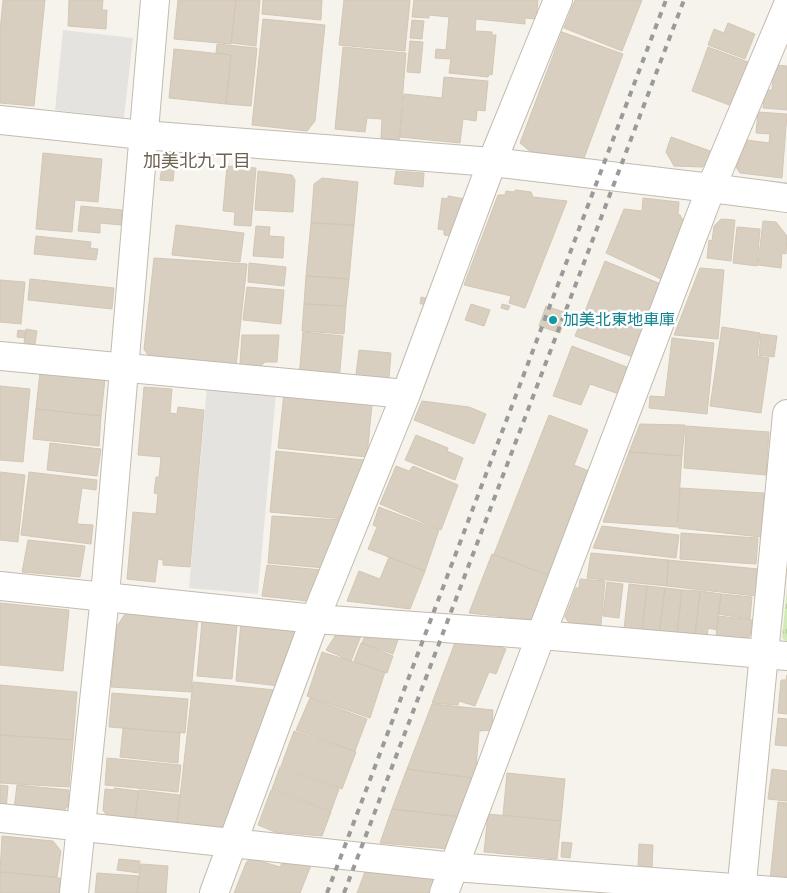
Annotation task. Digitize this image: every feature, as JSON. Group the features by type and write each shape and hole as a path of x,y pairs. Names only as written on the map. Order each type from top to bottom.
{"street":[{"path":"74,893 104,596 155,0"},
{"path":"214,893 315,618 406,394 492,162 558,0"},
{"path":"444,893 712,188 787,6"},
{"path":"0,120 143,135 492,162 787,198"},
{"path":"0,356 124,366 406,394"},
{"path":"741,890 776,655 787,414"},
{"path":"0,586 315,618 776,655"},
{"path":"0,818 454,866 741,890 787,892"}],"green space":[{"path":"787,589 787,642 782,638"}],"shaded area":[{"path":"63,30 133,38 124,118 55,110"},
{"path":"207,387 276,393 258,594 189,588"}],"building":[{"path":"3,0 45,0 34,106 0,103 0,31"},
{"path":"69,0 103,0 102,10 107,10 106,29 68,26"},
{"path":"178,0 236,0 231,44 174,39"},
{"path":"236,0 260,0 256,46 231,43"},
{"path":"263,0 322,0 321,20 262,14"},
{"path":"344,0 410,0 405,51 339,45"},
{"path":"414,0 538,0 536,19 525,18 525,24 476,19 475,31 492,32 492,35 496,35 492,75 489,74 488,77 449,73 451,59 435,58 436,49 446,50 449,17 429,15 429,18 412,17"},
{"path":"575,0 642,0 622,51 564,28"},
{"path":"263,19 325,25 315,121 307,131 252,125"},
{"path":"412,20 424,21 422,39 410,38"},
{"path":"728,23 755,34 745,59 708,45 714,29 724,33"},
{"path":"562,32 623,54 584,158 531,152 520,143"},
{"path":"410,41 423,42 420,73 407,72"},
{"path":"217,44 257,48 251,106 226,104 231,55 216,53"},
{"path":"343,47 406,53 399,141 381,138 382,119 367,118 365,132 335,129"},
{"path":"708,47 748,62 732,106 692,91"},
{"path":"174,49 231,55 226,104 169,98"},
{"path":"774,65 787,66 787,110 763,108 765,90 772,90"},
{"path":"444,77 488,81 485,111 477,110 476,121 463,119 460,143 400,137 404,94 442,98"},
{"path":"758,112 787,114 782,178 740,173 736,167 747,140 769,143 770,134 756,133"},
{"path":"671,137 713,152 710,162 702,167 674,166 666,152"},
{"path":"43,153 102,159 98,202 75,200 72,232 36,229"},
{"path":"166,163 175,163 173,181 160,180 162,166"},
{"path":"227,166 256,168 251,226 234,225 235,212 223,211"},
{"path":"258,171 292,175 295,180 293,212 255,210"},
{"path":"396,171 424,173 423,187 394,184"},
{"path":"322,178 358,182 354,225 311,223 314,184"},
{"path":"516,190 531,192 533,197 567,201 525,308 509,303 511,296 464,285 498,195 505,195 506,191 513,192"},
{"path":"448,196 465,199 454,236 444,235 444,230 438,229 442,198 448,199"},
{"path":"643,198 679,202 678,214 684,222 661,279 606,253 624,209 642,211"},
{"path":"81,206 122,210 121,225 100,223 100,233 78,231"},
{"path":"721,219 735,220 731,261 707,258 709,240 712,241 714,226"},
{"path":"763,221 776,222 787,236 786,254 782,253 781,268 758,265"},
{"path":"311,223 354,225 349,279 306,276"},
{"path":"176,225 244,233 240,262 172,255"},
{"path":"256,226 270,227 269,236 284,237 283,258 253,256"},
{"path":"737,227 760,229 757,266 733,263"},
{"path":"36,236 91,242 90,248 98,249 96,260 34,254"},
{"path":"154,258 247,264 236,366 150,358 144,349"},
{"path":"605,261 661,284 633,357 575,336"},
{"path":"249,263 286,267 284,286 248,282"},
{"path":"700,268 724,270 718,339 674,335"},
{"path":"306,276 349,279 346,306 304,304"},
{"path":"30,279 114,288 112,309 28,300"},
{"path":"0,280 25,282 21,324 0,322"},
{"path":"247,287 284,290 281,324 243,320"},
{"path":"421,297 426,298 426,304 420,304"},
{"path":"304,304 346,306 344,334 302,331"},
{"path":"471,304 490,310 484,326 465,320"},
{"path":"502,304 510,306 508,310 501,308"},
{"name":"加美北東地車庫","path":"546,306 567,313 560,333 539,326"},
{"path":"722,327 760,333 757,356 769,358 761,413 710,406"},
{"path":"26,329 37,331 35,344 24,343"},
{"path":"18,330 26,331 25,338 17,337"},
{"path":"303,332 343,336 339,381 299,377"},
{"path":"761,334 777,336 774,357 759,355"},
{"path":"242,335 279,335 277,362 265,362 260,367 240,364"},
{"path":"672,338 714,343 707,414 649,408 650,396 665,397"},
{"path":"572,346 632,369 622,395 590,384 581,405 553,396"},
{"path":"359,350 391,353 389,378 382,378 381,384 358,382 358,376 356,375"},
{"path":"40,372 105,379 101,416 36,409"},
{"path":"285,384 372,404 367,457 278,448"},
{"path":"0,386 30,389 23,462 0,460"},
{"path":"144,387 172,389 170,413 177,414 178,407 204,410 190,567 163,565 163,560 158,559 155,582 127,579 133,512 156,514 158,494 154,493 156,477 159,477 161,457 138,455"},
{"path":"422,401 469,407 486,414 474,444 414,420"},
{"path":"36,409 101,416 99,446 33,439"},
{"path":"549,415 588,430 574,465 589,471 550,576 494,554"},
{"path":"640,424 685,425 682,456 629,452"},
{"path":"686,426 769,432 766,475 684,468"},
{"path":"416,435 448,448 447,451 463,458 455,480 405,460"},
{"path":"50,443 101,449 97,476 47,470"},
{"path":"276,451 364,460 344,519 270,512"},
{"path":"629,452 682,456 677,527 603,522"},
{"path":"396,466 409,471 413,466 458,485 441,530 380,504"},
{"path":"0,472 25,475 18,542 0,540"},
{"path":"29,472 97,480 96,490 82,488 77,524 93,525 91,544 21,535"},
{"path":"680,488 764,493 761,537 678,528"},
{"path":"379,507 439,530 425,571 368,549 377,527 373,525"},
{"path":"272,516 342,520 325,568 268,563"},
{"path":"602,526 679,535 676,558 593,548"},
{"path":"681,533 758,538 756,564 680,559"},
{"path":"28,540 85,546 80,577 22,572"},
{"path":"591,553 668,560 667,586 587,578"},
{"path":"492,554 549,576 532,620 469,613"},
{"path":"389,557 425,571 410,609 347,601 359,571 380,579"},
{"path":"668,560 758,569 756,596 667,586"},
{"path":"267,565 322,570 316,593 307,601 262,596"},
{"path":"580,579 605,581 601,625 569,623 565,617 576,588 579,588"},
{"path":"607,582 623,584 619,618 603,616"},
{"path":"629,584 647,586 642,630 624,629"},
{"path":"647,586 665,588 659,633 642,630"},
{"path":"665,588 682,590 677,634 659,633"},
{"path":"682,590 700,591 695,636 677,634"},
{"path":"700,591 721,594 717,630 708,628 707,637 695,636"},
{"path":"721,594 752,597 750,619 718,614"},
{"path":"0,603 69,610 63,671 0,665"},
{"path":"127,611 198,618 191,692 111,687 117,626"},
{"path":"718,616 752,620 750,636 744,641 716,638"},
{"path":"202,621 237,625 232,679 197,676"},
{"path":"241,621 299,630 279,686 236,681"},
{"path":"347,631 361,636 351,661 326,650 335,636"},
{"path":"366,633 399,637 393,654 362,643"},
{"path":"456,640 493,644 506,649 496,674 489,672 475,706 459,701 458,705 432,703"},
{"path":"361,643 393,656 387,673 354,661"},
{"path":"322,652 385,672 370,718 307,696"},
{"path":"787,675 787,714 778,713 781,680 786,680"},
{"path":"193,682 276,690 260,729 264,731 230,819 222,829 177,824"},
{"path":"0,685 77,692 73,740 0,735"},
{"path":"112,693 188,699 185,733 109,727"},
{"path":"310,698 367,719 355,751 296,730"},
{"path":"432,704 493,710 492,730 479,731 476,768 473,778 407,769"},
{"path":"778,718 787,719 787,746 775,745"},
{"path":"123,728 180,733 178,763 120,757"},
{"path":"294,731 356,752 342,789 281,766"},
{"path":"0,735 73,740 69,787 0,783"},
{"path":"107,758 181,765 178,792 105,785"},
{"path":"280,767 339,789 331,811 272,789"},
{"path":"407,769 473,778 462,817 392,809"},
{"path":"772,769 787,771 787,801 768,799"},
{"path":"507,773 565,779 561,821 503,815"},
{"path":"0,785 8,786 6,810 0,809"},
{"path":"17,785 69,790 68,806 61,814 14,809"},
{"path":"114,788 138,791 135,819 107,816 103,810 105,789 114,790"},
{"path":"139,790 180,795 177,824 135,820"},
{"path":"271,790 331,812 322,836 275,832 258,825"},
{"path":"778,802 787,803 787,882 770,880"},
{"path":"392,809 462,817 449,849 380,843"},
{"path":"488,814 561,821 557,859 484,852"},
{"path":"2,836 53,841 61,851 57,877 0,872"},
{"path":"562,842 572,843 570,858 561,857"},
{"path":"639,844 653,845 652,868 638,867"},
{"path":"250,858 280,867 283,861 312,863 300,893 234,893 246,863"},
{"path":"119,859 140,861 139,873 117,870"},
{"path":"141,864 168,866 166,893 137,893"},
{"path":"366,869 440,875 433,893 357,893"},
{"path":"0,872 60,878 59,893 0,893"},
{"path":"97,873 139,876 137,893 95,893"}],"railway":[{"path":"327,893 666,0"},
{"path":"344,893 684,0"}],"place":[{"name":"加美北東地車庫","path":"553,320"}],"district":[{"name":"加美北九丁目","path":"197,161"}]}
